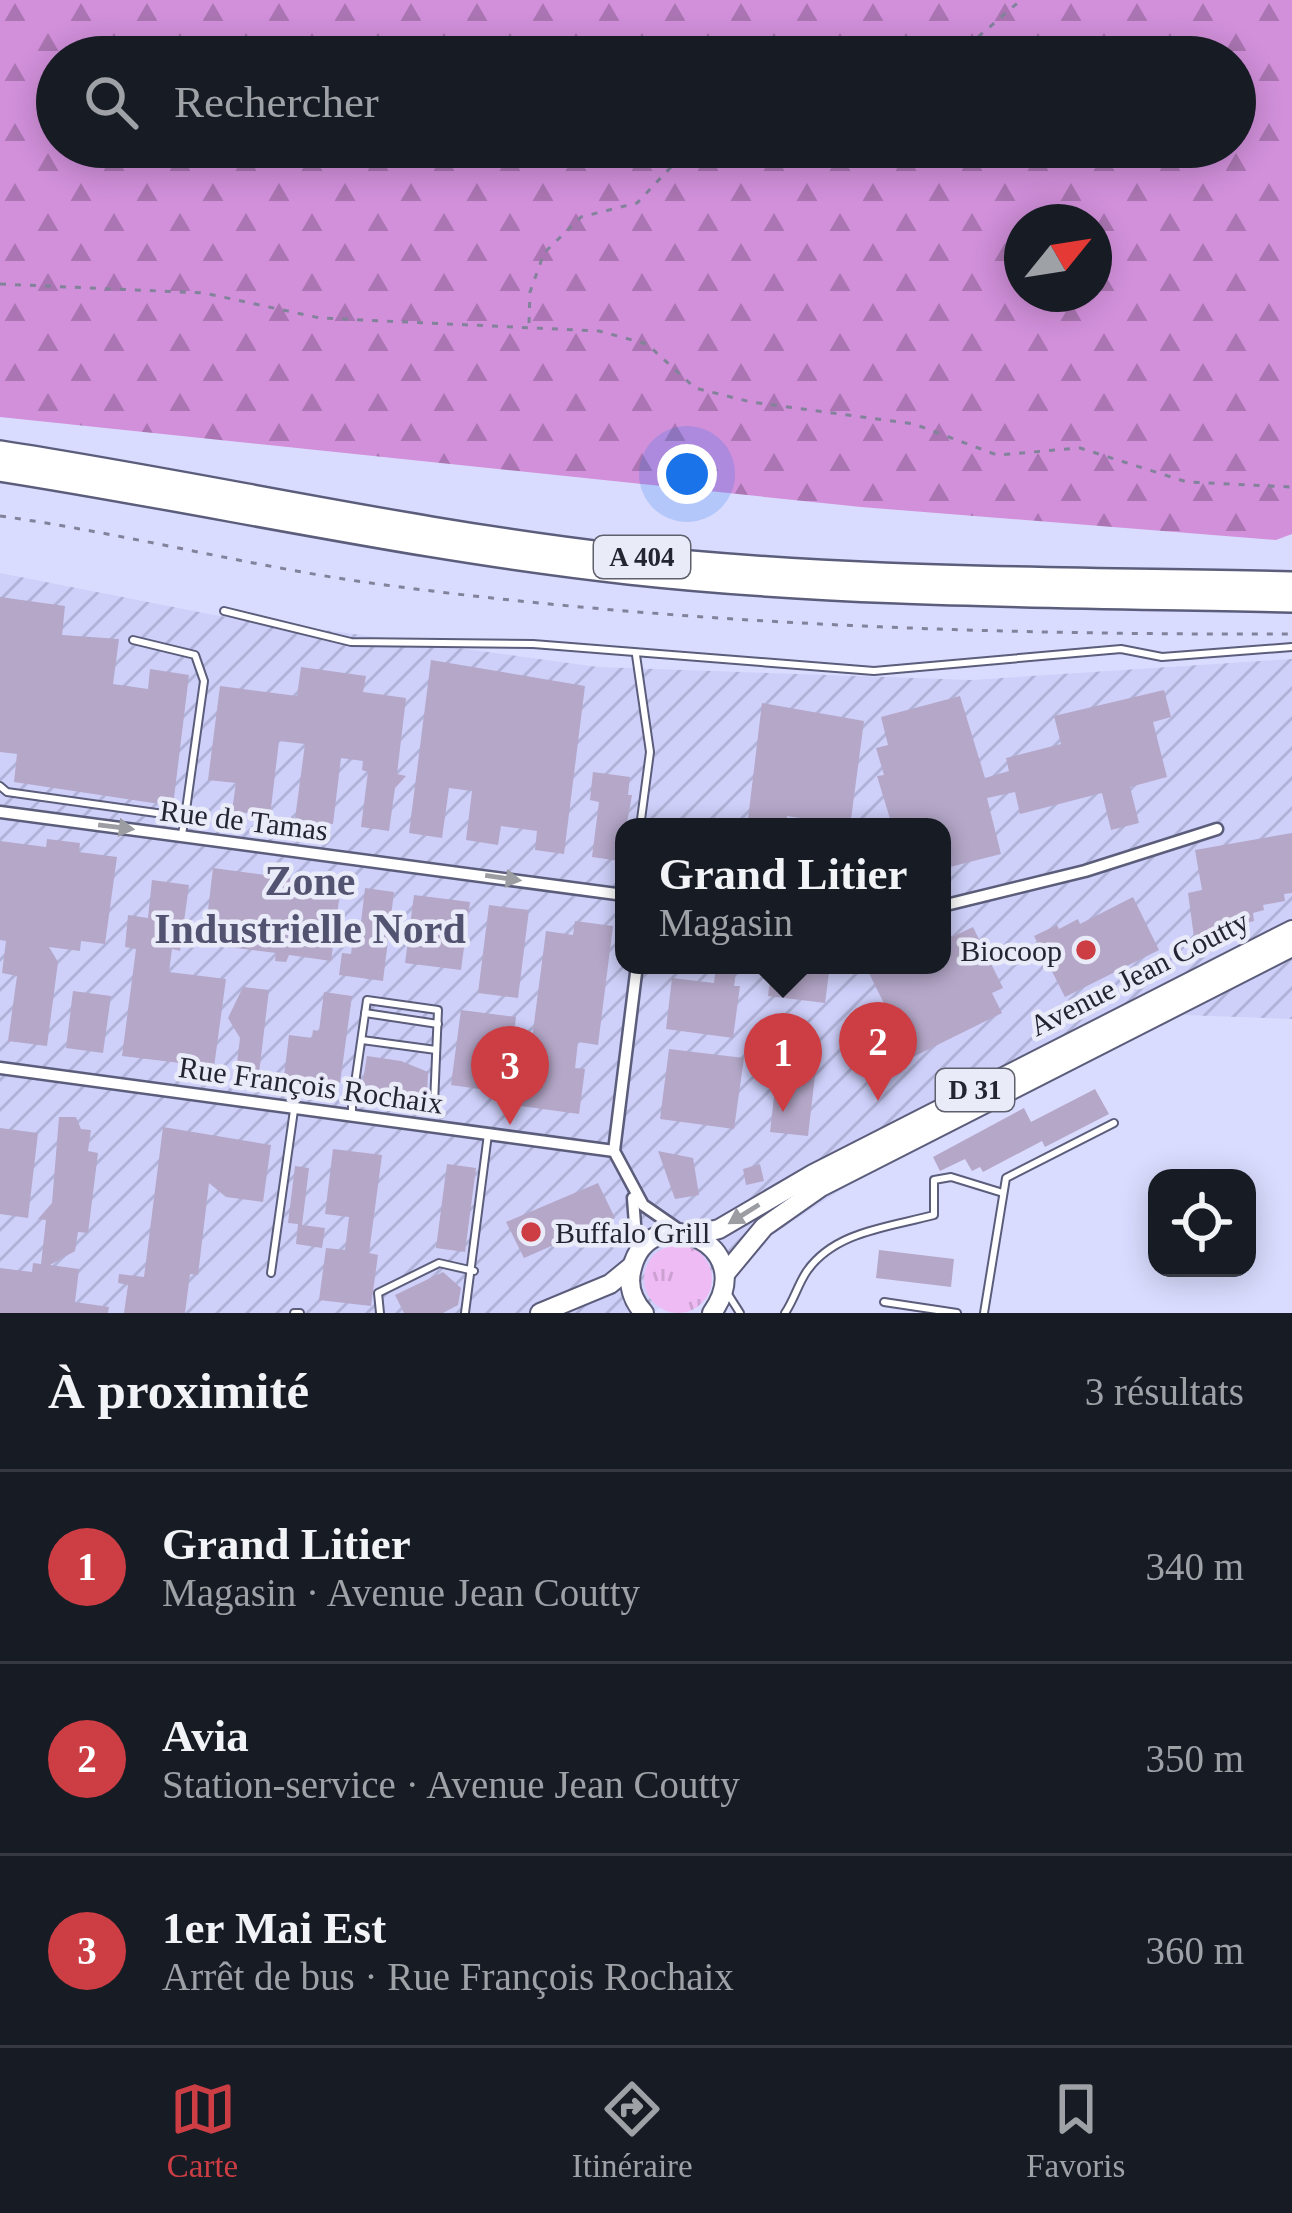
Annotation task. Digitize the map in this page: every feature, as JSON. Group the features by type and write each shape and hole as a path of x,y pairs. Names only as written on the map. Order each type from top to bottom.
{"highway":[{"name":"A 404","path":"0,452 416,526 626,556 882,574 1292,583"},
{"name":"A 404","path":"0,470 486,555 686,579 874,591 1292,601"}],"main road":[{"name":"Avenue Jean Coutty","path":"634,1261 656,1237 719,1229 813,1174 1292,930"},
{"name":"Avenue Jean Coutty","path":"712,1313 725,1281 764,1227 821,1187 1292,947"},
{"path":"689,1234 715,1251 725,1281"},
{"path":"539,1313 610,1284 634,1261"},
{"path":"634,1261 632,1293 644,1313"}],"street":[{"name":"Rue de Tamas","path":"0,812 615,894"},
{"path":"951,904 1085,871 1217,830"},
{"path":"634,1261 639,1228 614,1151 637,974"},
{"name":"Rue François Rochaix","path":"0,1068 614,1151"},
{"path":"630,1189 656,1218 689,1234"}],"lane":[{"path":"224,611 351,642 533,644 874,670 1121,649 1162,657 1292,647"},
{"path":"134,640 195,655 204,680 182,836"},
{"path":"636,655 650,752 641,818"},
{"path":"0,786 7,792 185,817"},
{"path":"352,1114 354,1096 362,1040 365,1012 367,1000 438,1010 438,1050 429,1107 354,1096"},
{"path":"365,1012 438,1024"},
{"path":"362,1040 438,1050"},
{"path":"271,1274 294,1106"},
{"path":"984,1313 1006,1178 1114,1124"},
{"path":"465,1313 488,1134"},
{"path":"785,1313 807,1272 830,1248 860,1234 934,1215 934,1180 951,1177 1003,1193"},
{"path":"380,1313 378,1293 439,1263 474,1271"},
{"path":"725,1281 740,1313"},
{"path":"884,1302 957,1313"}],"path":[{"path":"979,36 1021,0"},
{"path":"529,326 534,273 544,253 580,217 637,202 670,168"},
{"path":"0,284 204,292 320,318 529,326 636,340 657,352 695,388 751,402 914,424 997,455 1080,448 1187,482 1292,487"},
{"path":"0,516 382,585 562,604 811,621 1292,634"}],"shaded area":[{"path":"0,573 214,615 598,667 972,680 1292,659 1292,1019 1183,1015 850,1184 652,1313 0,1313"}],"green space":[{"path":"0,0 1292,0 1292,534 1276,540 861,507 0,417"},
{"path":"678,1245 702,1255 712,1279 702,1303 678,1313 654,1303 644,1279 654,1255"}],"building":[{"path":"0,597 65,606 62,635 119,639 113,684 148,689 150,669 189,675 173,806 14,782 17,754 0,752"},
{"path":"431,660 585,686 564,854 535,850 537,831 501,826 498,845 466,840 472,791 449,788 442,838 409,833"},
{"path":"301,667 366,676 363,692 406,698 397,774 406,776 395,788 389,831 361,827 368,772 362,770 363,761 341,758 333,824 295,819 305,744 279,741 270,816 232,811 236,783 208,780 220,686 297,696"},
{"path":"1164,690 1171,717 1153,722 1167,777 1130,787 1139,823 1111,830 1102,793 1020,814 1015,792 987,798 1001,854 951,867 951,818 890,818 877,776 884,775 876,748 888,745 881,717 960,696 985,778 1009,771 1006,758 1061,744 1054,716"},
{"path":"762,703 864,721 851,818 748,818"},
{"path":"593,772 630,777 628,818 615,818 615,860 592,857 599,802 590,800"},
{"path":"1292,833 1292,893 1284,894 1285,901 1263,905 1264,910 1253,913 1254,921 1194,937 1188,893 1202,890 1195,850"},
{"path":"47,839 80,843 79,852 117,857 105,944 81,941 80,951 49,947 58,962 47,1046 8,1041 17,976 2,973 6,941 0,940 0,841 46,847"},
{"path":"213,868 341,885 331,961 289,955 286,962 275,961 276,953 204,944"},
{"path":"152,880 189,885 180,951 172,949 169,972 226,979 214,1067 122,1056 136,949 125,947 128,915 148,918"},
{"path":"365,888 394,892 383,981 339,975 342,953 351,954 354,926 361,922"},
{"path":"414,895 470,902 461,970 405,963"},
{"path":"1133,897 1159,950 1065,997 1034,936 1078,919 1080,924"},
{"path":"489,905 529,910 518,998 478,993"},
{"path":"575,921 613,926 598,1045 578,1042 575,1068 585,1069 579,1114 521,1106 522,1095 451,1085 461,1010 516,1017 511,1059 529,1062 546,931 573,935"},
{"path":"973,927 1003,988 992,993 1002,1013 911,1058 869,974 951,974 951,935"},
{"path":"715,974 736,974 734,986 740,986 733,1038 666,1029 672,978 714,983"},
{"path":"771,974 829,974 825,1003 768,996"},
{"path":"243,987 269,990 259,1073 236,1071 240,1038 228,1018"},
{"path":"73,991 111,996 103,1053 66,1048"},
{"path":"324,992 352,996 340,1083 284,1076 289,1035 312,1038 313,1030 319,1031"},
{"path":"669,1049 744,1058 734,1129 660,1119"},
{"path":"367,1056 401,1061 428,1072 427,1095 362,1086"},
{"path":"778,1062 816,1067 808,1136 770,1132"},
{"path":"1095,1089 1109,1114 1045,1147 1042,1141 983,1172 980,1167 972,1171 965,1159 940,1171 933,1157 1024,1108 1031,1122"},
{"path":"59,1117 76,1117 81,1129 91,1130 88,1151 98,1153 88,1233 78,1232 75,1251 50,1265 79,1269 75,1302 109,1307 108,1313 0,1313 0,1268 32,1272 33,1263 41,1264 46,1220 38,1219 52,1203"},
{"path":"163,1127 271,1145 263,1202 226,1197 209,1183 198,1275 190,1274 185,1313 124,1313 128,1285 118,1283 119,1274 144,1277"},
{"path":"0,1128 38,1133 28,1218 0,1214"},
{"path":"333,1149 382,1155 369,1253 378,1255 371,1306 319,1300 326,1248 345,1250 349,1217 325,1214"},
{"path":"658,1151 693,1158 699,1195 675,1199"},
{"path":"447,1164 476,1168 465,1252 436,1248"},
{"path":"760,1164 764,1181 746,1185 743,1169"},
{"path":"295,1166 309,1168 302,1225 325,1228 322,1248 296,1244 298,1224 288,1223"},
{"path":"598,1183 615,1218 524,1258 506,1222"},
{"path":"879,1250 954,1259 951,1287 876,1278"},
{"path":"443,1272 461,1288 458,1305 443,1313 404,1313 395,1295"}],"place":[{"name":"Biocoop","path":"1086,950"},
{"name":"Avia","path":"878,1101"},
{"name":"Grand Litier","path":"783,1112"},
{"name":"1er Mai Est","path":"510,1125"},
{"name":"Buffalo Grill","path":"531,1232"}],"district":[{"name":"Zone Industrielle Nord","path":"310,905"}]}
